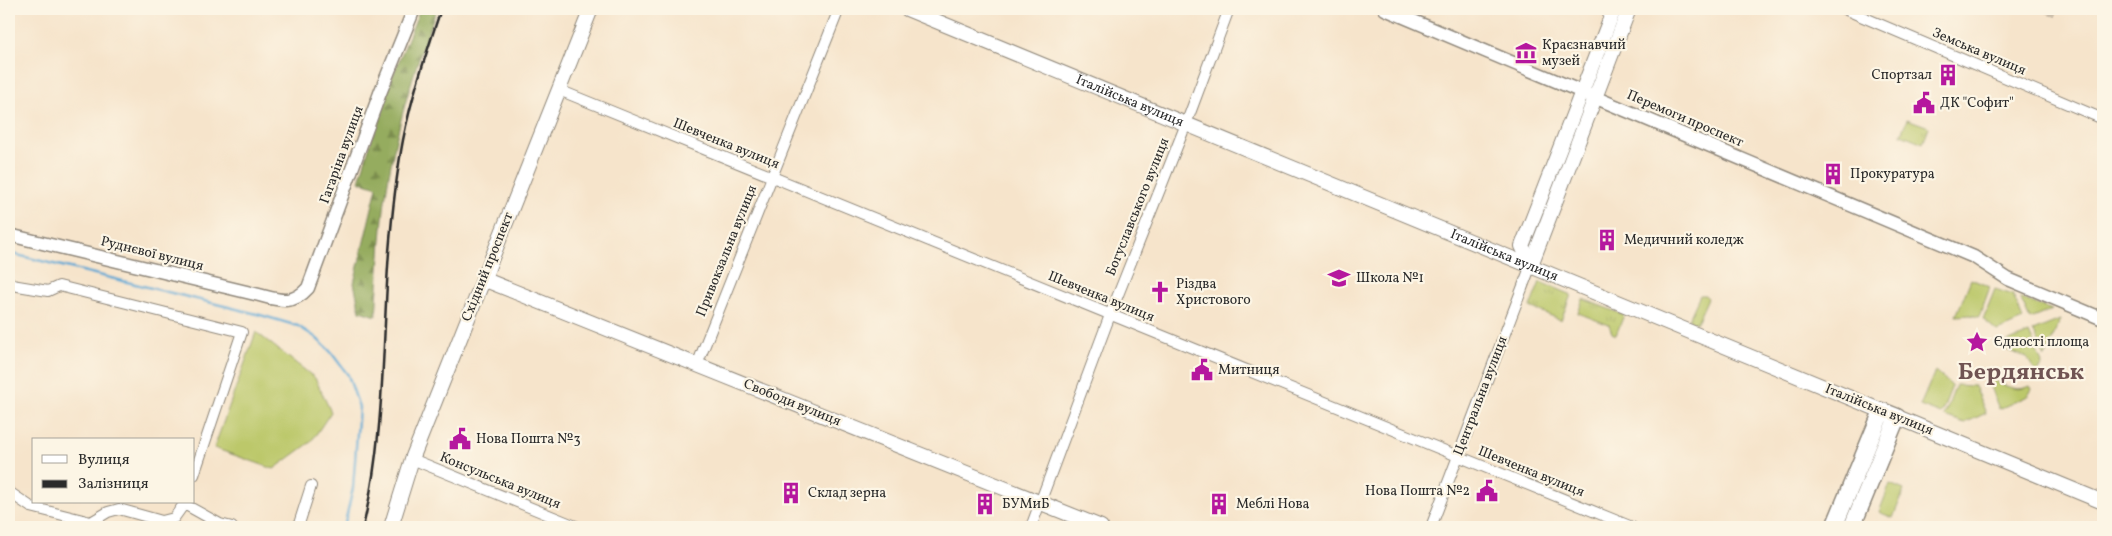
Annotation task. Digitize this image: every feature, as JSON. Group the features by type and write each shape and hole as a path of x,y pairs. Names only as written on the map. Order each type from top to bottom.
{"main road":[{"name":"Східний проспект","path":"392,527 412,459 591,9"},
{"name":"Італійська вулиця","path":"907,9 2103,502"},
{"name":"Центральна вулиця","path":"1531,265 1588,95 1614,9"},
{"name":"Центральна вулиця","path":"1588,95 1629,9"},
{"name":"Свободи вулиця","path":"483,279 1101,527"},
{"path":"1834,527 1889,414"},
{"path":"1852,527 1889,414"}],"street":[{"name":"Гагаріна вулиця","path":"288,301 300,297 308,288 380,93 414,9"},
{"name":"Привокзальна вулиця","path":"697,365 839,9"},
{"name":"Богуславського вулиця","path":"1030,527 1229,9"},
{"name":"Перемоги проспект","path":"1384,9 1974,257 2008,279 2103,319"},
{"name":"Земська вулиця","path":"1844,9 2103,119"},
{"name":"Шевченка вулиця","path":"559,90 1632,527"},
{"name":"Руднєвої вулиця","path":"9,238 288,301"},
{"name":"Центральна вулиця","path":"1431,527 1531,265"},
{"path":"9,281 12,285 48,291 59,286 242,332 195,472"},
{"name":"Консульська вулиця","path":"412,459 578,527"},
{"path":"298,527 311,486"},
{"path":"9,492 31,507 91,522 108,512 119,509 162,521 174,518 183,504"},
{"path":"186,504 220,524 232,527"}],"green space":[{"path":"420,9 437,9 412,79 399,127 389,176 383,215 376,316 360,311 354,283 377,187 359,181 385,95"},
{"path":"1907,119 1929,127 1923,143 1901,134"},
{"path":"1971,279 1990,287 1979,317 1970,315 1956,316"},
{"path":"1540,282 1571,295 1561,320 1530,307"},
{"path":"1995,289 2013,295 2023,320 1997,331 1983,319"},
{"path":"1700,295 1705,295 1708,298 1697,322 1694,323 1689,319"},
{"path":"2020,298 2052,310 2030,319"},
{"path":"1583,299 1624,315 1616,335 1612,333 1609,325 1578,313"},
{"path":"2060,320 2045,357 2033,331"},
{"path":"256,332 315,378 331,412 311,442 274,469 214,448"},
{"path":"2029,333 2042,363 2039,371 2036,372 2027,358 2004,349 2002,344"},
{"path":"1935,371 1952,386 1941,414 1920,406"},
{"path":"1992,380 2011,388 2020,389 2030,386 2032,389 2028,396 1999,409 1988,382"},
{"path":"1956,385 1974,386 1986,413 1965,423 1944,416"},
{"path":"1890,484 1904,490 1893,518 1879,512"}],"waterway":[{"path":"9,253 257,314 298,326 315,337 330,351 348,375 359,407 353,488 344,527"}],"tunnel":[{"path":"2049,15 2051,9"}],"railway":[{"path":"363,527 370,493 379,425 389,252 398,168 411,106 441,9"}],"place":[{"name":"Краєзнавчий музей","path":"1526,53"},
{"name":"Спортзал","path":"1948,75"},
{"name":"ДК \"Софит\"","path":"1924,103"},
{"name":"Прокуратура","path":"1833,174"},
{"name":"Медичний коледж","path":"1607,240"},
{"name":"Школа №1","path":"1339,278"},
{"name":"Різдва Христового","path":"1160,292"},
{"name":"Єдності площа","path":"1977,342"},
{"name":"Митниця","path":"1202,370"},
{"name":"Нова Пошта №3","path":"460,439"},
{"name":"Нова Пошта №2","path":"1487,491"},
{"name":"Склад зерна","path":"791,493"},
{"name":"БУМиБ","path":"985,504"},
{"name":"Меблі Нова","path":"1219,504"}],"district":[{"name":"Бердянськ","path":"2021,373"}]}
